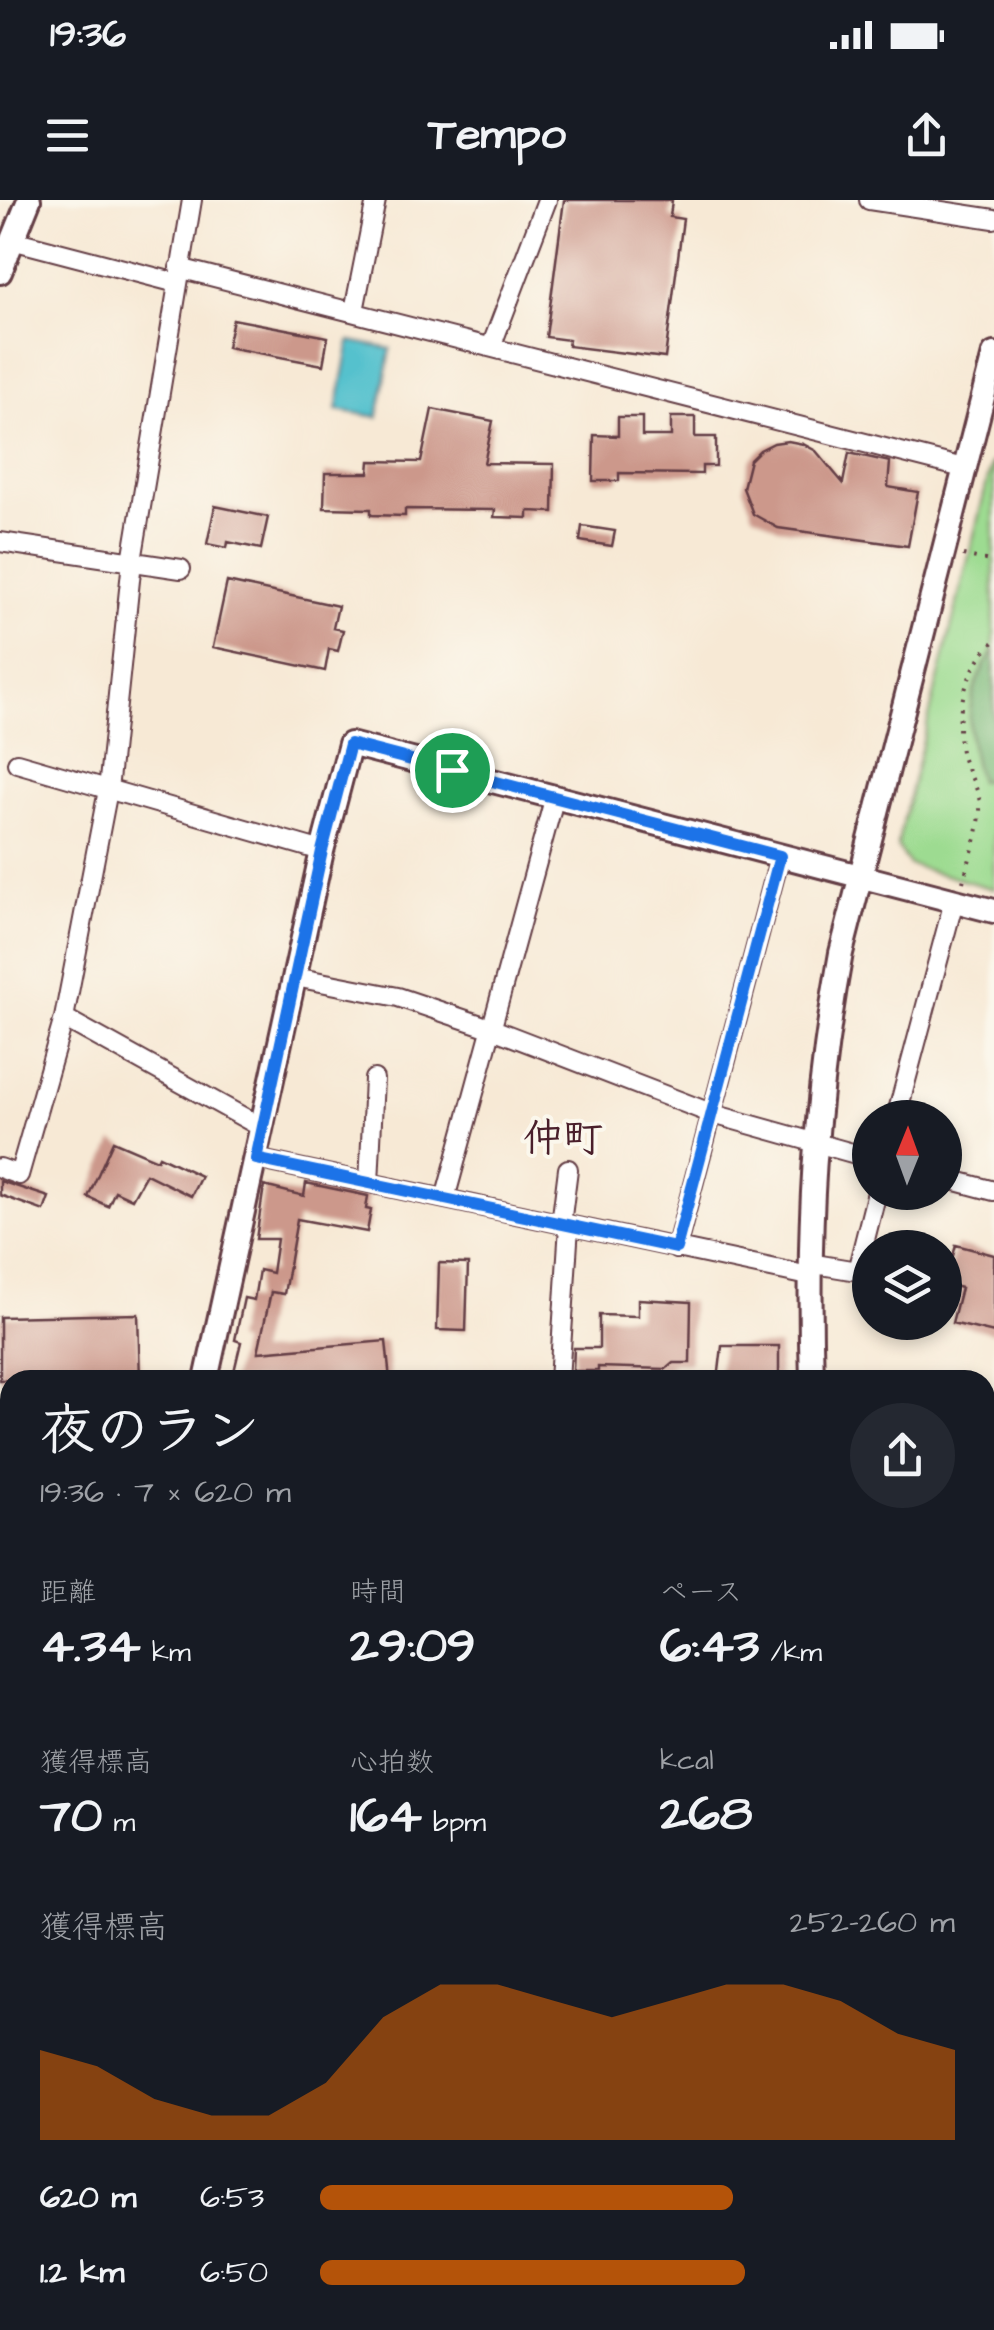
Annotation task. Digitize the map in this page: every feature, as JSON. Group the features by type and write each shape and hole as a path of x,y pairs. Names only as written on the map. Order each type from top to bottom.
{"street":[{"path":"0,272 29,200"},
{"path":"0,1168 20,1175 64,1018 108,790 132,561 192,200"},
{"path":"354,311 376,200"},
{"path":"491,347 547,200"},
{"path":"869,200 994,219"},
{"path":"12,240 354,311 967,469"},
{"path":"812,1370 809,1270 814,1143 827,1029 841,953 994,354"},
{"path":"0,542 181,569"},
{"path":"208,1370 322,851 350,744 994,912"},
{"path":"18,763 322,851"},
{"path":"445,1199 555,796"},
{"path":"676,1248 780,856"},
{"path":"901,1100 956,901"},
{"path":"296,977 398,997 713,1114 852,1153"},
{"path":"64,1018 263,1128"},
{"path":"369,1184 374,1079"},
{"path":"256,1159 676,1248 809,1270 858,1271 873,1210"},
{"path":"558,1370 568,1169"},
{"path":"962,1183 994,1191"}],"path":[{"path":"944,550 994,562"},
{"path":"956,901 981,812 979,792 962,755 961,719 970,675 982,652 994,642"}],"green space":[{"path":"992,462 994,889 909,865 897,846"},
{"path":"994,651 994,779 979,781 971,747 970,714 977,681"}],"water":[{"path":"350,341 391,349 378,417 337,410"}],"building":[{"path":"564,200 672,200 670,217 683,219 665,358 568,346 569,340 546,337"},
{"path":"233,319 328,337 323,365 227,347"},
{"path":"432,409 493,421 484,463 554,464 553,512 528,511 528,518 494,517 495,510 405,509 405,516 371,515 371,509 324,508 325,473 369,473 370,461 421,462"},
{"path":"618,417 642,417 642,436 671,436 671,417 695,417 695,437 716,437 716,466 702,466 702,474 619,473 619,481 593,481 594,435 618,436"},
{"path":"788,441 816,451 843,483 849,453 890,462 888,487 918,492 908,546 778,528 753,514 743,488 750,460 774,443"},
{"path":"215,506 268,517 261,549 228,542 227,548 207,544"},
{"path":"582,526 615,531 612,546 580,541"},
{"path":"227,582 338,606 333,628 343,630 338,651 329,649 325,671 213,647"},
{"path":"113,1141 157,1160 159,1156 201,1176 191,1196 146,1174 132,1199 115,1191 108,1206 88,1197"},
{"path":"0,1181 49,1197 44,1211 0,1195"},
{"path":"306,1183 368,1196 366,1209 371,1210 367,1232 297,1219 284,1294 271,1292 258,1352 386,1341 389,1370 234,1370 241,1342 235,1340 244,1298 254,1300 259,1270 272,1273 277,1239 256,1239 264,1186 304,1196"},
{"path":"962,1247 994,1255 994,1333 962,1325"},
{"path":"439,1263 468,1264 466,1331 437,1330"},
{"path":"638,1299 691,1302 690,1363 673,1363 666,1369 573,1370 574,1348 599,1348 599,1315 638,1316"},
{"path":"138,1314 140,1370 0,1370 0,1317"},
{"path":"722,1346 779,1346 779,1370 719,1370"}],"district":[{"name":"仲町","path":"563,1139"}],"route":[{"path":"350,744 452,770 780,856 676,1248 256,1159 322,851 350,744"}]}
